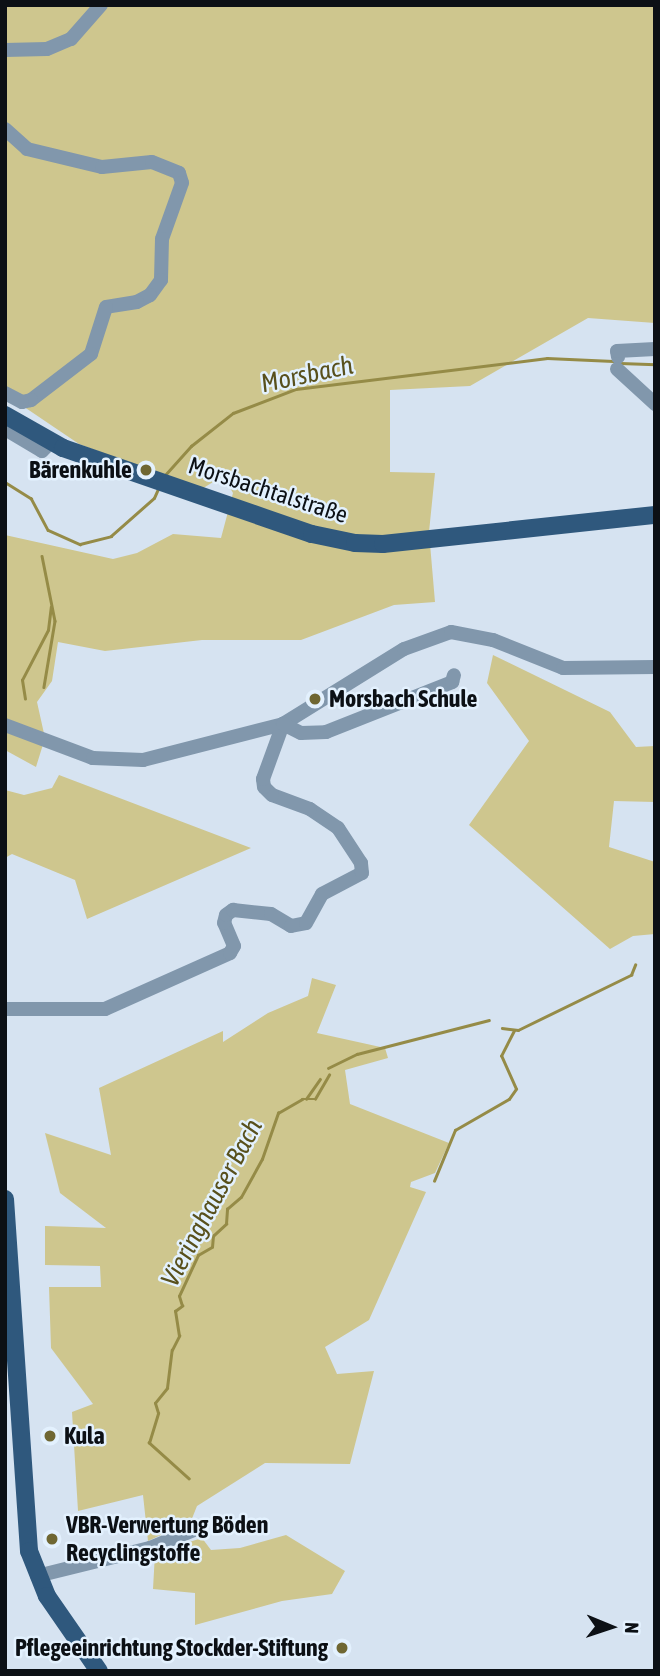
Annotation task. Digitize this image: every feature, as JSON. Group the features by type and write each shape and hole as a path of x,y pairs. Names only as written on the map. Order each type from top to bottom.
{"main road":[{"name":"Morsbachtalstraße","path":"5,415 51,442 143,475 312,534 368,544 655,515"},
{"path":"5,1199 25,1527 37,1576 99,1671"}],"street":[{"path":"5,50 47,49 71,39 101,5"},
{"path":"5,129 27,149 102,167 152,162 179,173 182,183 162,239 161,280 150,295 137,302 106,307 91,355 31,400 22,402 5,393"},
{"path":"655,349 617,359 655,404"},
{"path":"5,429 42,451 51,442"},
{"path":"5,725 64,748 117,761 143,760 283,724 404,649 451,632 493,640 563,668 655,667"},
{"path":"283,724 301,733 327,732 452,682 454,676"},
{"path":"5,1009 104,1009 230,953 234,946 225,923 226,915 233,910 259,911 299,927 322,894 362,873 356,851 338,828 310,809 272,795 264,787 265,771 283,724"},
{"path":"37,1576 150,1548 197,1529"}],"shaded area":[{"path":"5,5 655,5 655,323 588,318 470,386 390,390 390,472 435,473 429,532 435,602 394,605 301,640 202,640 105,651 58,642 52,681 37,702 45,738 36,767 5,750 5,535 113,559 137,553 173,534 221,538 233,493 223,476 200,490 79,444 5,394"},
{"path":"493,655 610,712 636,747 655,746 655,802 614,801 609,847 655,862 655,934 633,936 610,949 469,825 529,741 487,683"},
{"path":"59,775 251,848 87,919 75,880 12,854 5,858 5,790 24,795 52,788"},
{"path":"312,978 336,985 317,1033 385,1048 388,1058 345,1070 350,1104 449,1143 435,1173 411,1182 410,1187 426,1192 369,1320 325,1347 337,1374 374,1371 350,1464 265,1463 197,1506 191,1521 148,1541 143,1495 78,1511 72,1412 93,1404 51,1348 49,1287 101,1287 100,1266 45,1265 45,1226 106,1228 60,1193 45,1133 111,1155 99,1088 223,1031 223,1042 268,1013 308,996"},
{"path":"286,1535 345,1571 332,1594 282,1601 195,1625 195,1593 153,1589 155,1553 202,1538 211,1550 240,1548"}],"waterway":[{"name":"Morsbach","path":"165,475 191,446 233,413 296,389 547,358 613,361"},
{"name":"Morsbach","path":"620,363 655,364"},
{"name":"Morsbach","path":"5,482 31,498 48,530 80,544 111,536 154,498 159,487"},
{"path":"42,556 55,621 44,687"},
{"path":"25,699 22,680 48,630 51,607"},
{"name":"Vieringhauser Bach","path":"502,1028 518,1030 631,975 635,965"},
{"name":"Vieringhauser Bach","path":"328,1068 357,1054 489,1020"},
{"path":"434,1181 455,1130 509,1099 516,1089 501,1056 514,1031"},
{"name":"Vieringhauser Bach","path":"189,1479 149,1443 158,1413 155,1403 167,1388 172,1350 179,1336 175,1311 182,1306 179,1296 198,1255 212,1247 213,1236 226,1224 227,1209 241,1197 262,1159 278,1113 302,1099 315,1099 329,1075"},
{"name":"Vieringhauser Bach","path":"306,1099 320,1079"}],"place":[{"name":"Bärenkuhle","path":"146,470"},
{"name":"Morsbach Schule","path":"315,699"},
{"name":"Kula","path":"50,1436"},
{"name":"VBR-Verwertung Böden Recyclingstoffe","path":"52,1539"},
{"name":"Pflegeeinrichtung Stockder-Stiftung","path":"342,1648"}]}
